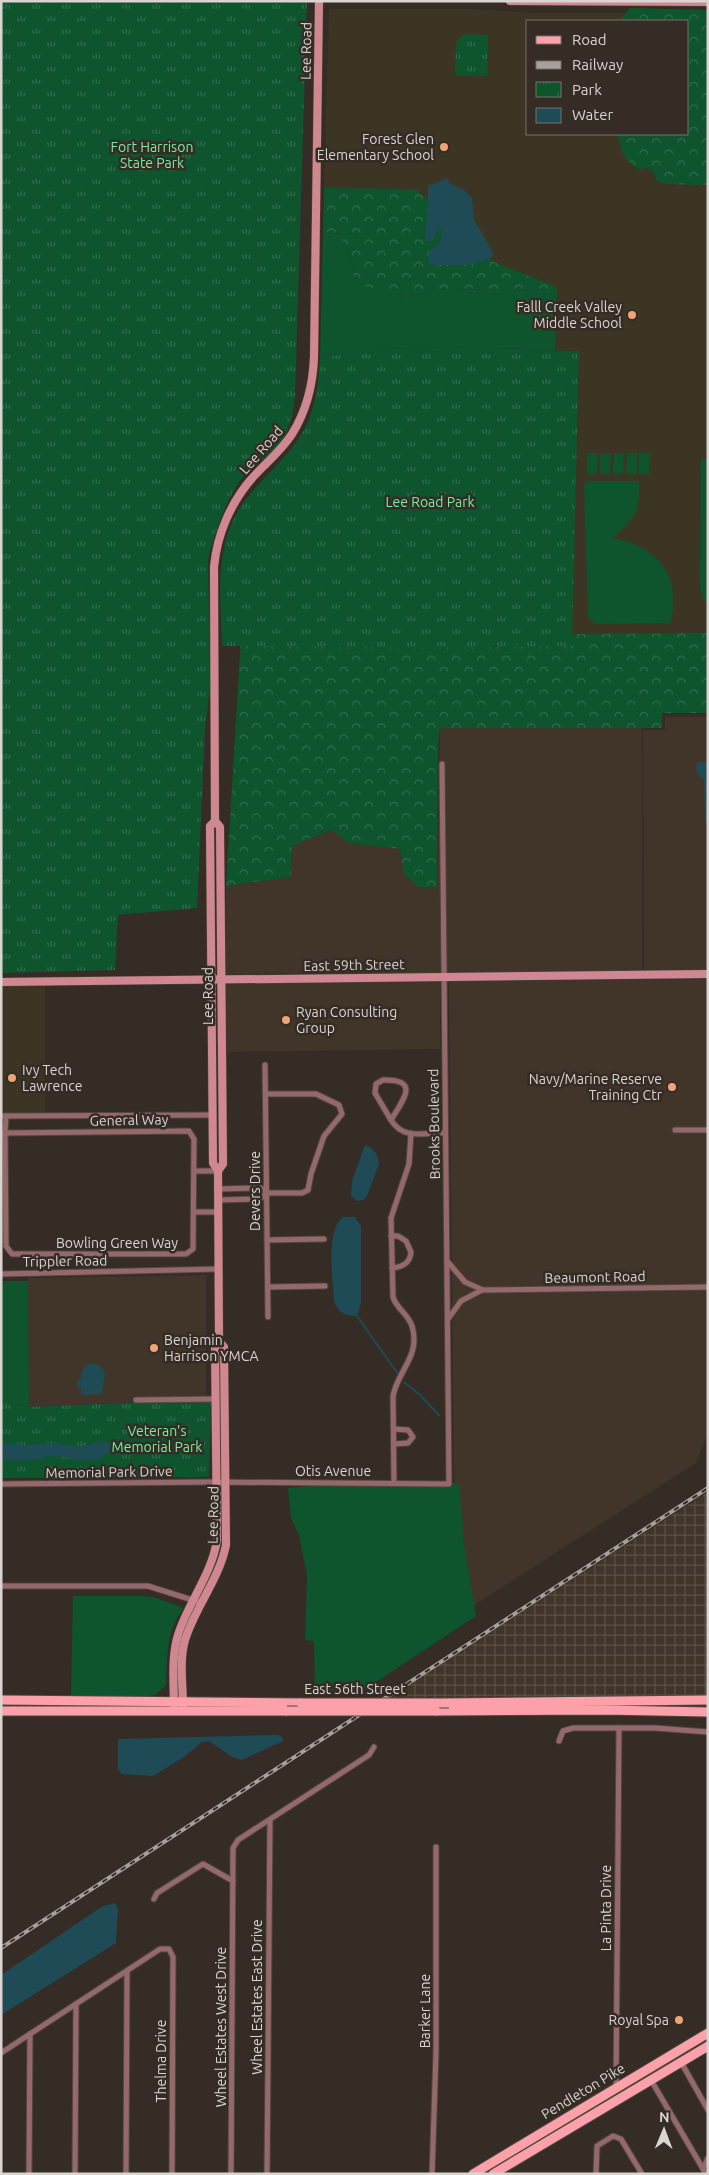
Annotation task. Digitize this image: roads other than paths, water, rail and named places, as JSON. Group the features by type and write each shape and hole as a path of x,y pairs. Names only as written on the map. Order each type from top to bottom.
{"main road":[{"name":"East 56th Street","path":"1,1700 179,1700 300,1703 708,1700"},
{"name":"East 56th Street","path":"1,1711 605,1710 708,1712"},
{"name":"Pendleton Pike","path":"473,2174 708,2033"},
{"name":"Pendleton Pike","path":"493,2174 708,2046"}],"street":[{"name":"Lee Road","path":"218,1171 223,1164 220,827 215,821 213,578 217,546 226,519 241,493 282,448 298,424 307,403 313,374 319,1"},
{"path":"510,1 708,2"},
{"name":"Brooks Boulevard","path":"442,764 449,1484"},
{"name":"Lee Road","path":"179,1700 184,1647 189,1630 220,1567 226,1545 224,1347 220,1341 218,1171 213,1163 212,1115 210,826 215,821"},
{"name":"East 59th Street","path":"1,982 708,974"},
{"name":"Devers Drive","path":"266,1064 268,1318"},
{"path":"391,1120 405,1097 406,1090 404,1084 399,1080 383,1080 376,1084 375,1093 391,1120 399,1131 445,1133"},
{"path":"218,1200 260,1199 267,1194 302,1193 308,1190 311,1174 324,1136 341,1117 342,1111 339,1106 319,1095 266,1094"},
{"path":"5,1133 3,1116 212,1115"},
{"name":"General Way","path":"5,1133 186,1130 191,1133 193,1138 194,1212"},
{"path":"675,1130 708,1130"},
{"name":"Bowling Green Way","path":"5,1133 6,1246 9,1251 16,1255 188,1253 195,1246 194,1212"},
{"path":"394,1483 394,1393 411,1360 413,1341 410,1322 392,1297 392,1213 409,1164 411,1133"},
{"path":"194,1170 218,1171"},
{"path":"218,1189 261,1188 267,1194"},
{"path":"194,1212 218,1212"},
{"path":"392,1236 398,1236 406,1240 411,1252 406,1263 392,1268"},
{"path":"267,1240 324,1239"},
{"name":"Beaumont Road","path":"447,1261 463,1280 483,1290 708,1287"},
{"name":"Trippler Road","path":"1,1274 219,1269"},
{"path":"268,1287 325,1286"},
{"name":"Beaumont Road","path":"448,1320 461,1301 483,1290"},
{"name":"Lee Road","path":"179,1712 175,1646 182,1623 216,1548 215,1346 220,1341"},
{"path":"136,1400 215,1399"},
{"path":"394,1429 408,1430 412,1435 408,1443 394,1444"},
{"name":"Otis Avenue","path":"217,1482 449,1484"},
{"name":"Memorial Park Drive","path":"1,1484 217,1482"},
{"path":"1,1586 138,1585 158,1588 202,1603"},
{"path":"559,1740 563,1731 573,1728 666,1728 708,1732"},
{"name":"La Pinta Drive","path":"616,2088 619,1728"},
{"path":"270,1820 369,1755 374,1747"},
{"name":"Wheel Estates West Drive","path":"231,2174 233,1848 238,1840 270,1820"},
{"name":"Wheel Estates East Drive","path":"267,2174 270,1820"},
{"name":"Barker Lane","path":"432,2174 436,2053 436,1847"},
{"path":"154,1899 158,1893 203,1864 233,1881"},
{"name":"Thelma Drive","path":"127,1971 160,1949 170,1950 173,1957 172,2174"},
{"path":"1,2053 127,1971"},
{"path":"126,2174 127,1971"},
{"path":"75,2174 76,2004"},
{"path":"29,2174 30,2034"},
{"path":"681,2062 708,2110"},
{"path":"650,2080 704,2171"},
{"path":"596,2174 597,2146 613,2136 620,2138 642,2174"},
{"path":"704,2171 708,2158"}],"water":[{"path":"448,178 450,184 464,190 472,198 474,219 493,253 492,257 488,260 467,265 431,265 428,262 429,252 438,244 442,235 439,226 432,241 425,241 428,186"},
{"path":"698,762 708,762 708,830 705,820 704,780 697,772"},
{"path":"365,1145 375,1152 379,1164 367,1196 363,1200 357,1201 351,1196 352,1181"},
{"path":"343,1217 355,1217 361,1226 361,1304 357,1316 342,1313 334,1301 332,1244 337,1224"},
{"path":"93,1363 100,1366 105,1372 102,1394 81,1395 81,1387 78,1389 77,1381 81,1380 82,1371 85,1367"},
{"path":"101,1441 112,1444 108,1453 102,1458 94,1460 47,1456 33,1460 1,1460 1,1443 28,1445 55,1443 83,1446"},
{"path":"278,1735 282,1737 283,1741 242,1760 232,1757 209,1741 202,1742 184,1757 153,1776 122,1774 118,1769 118,1739"},
{"path":"115,1903 118,1908 116,1943 1,2015 1,1975 103,1906"}],"waterway":[{"path":"357,1316 398,1374"},
{"path":"404,1382 420,1395 439,1415"}],"railway":[{"path":"1,1948 708,1488"}],"place":[{"name":"Forest Glen Elementary School","path":"444,147"},
{"name":"Falll Creek Valley Middle School","path":"632,315"},
{"name":"Ryan Consulting Group","path":"286,1020"},
{"name":"Ivy Tech Lawrence","path":"12,1078"},
{"name":"Navy/Marine Reserve Training Ctr","path":"672,1087"},
{"name":"Benjamin Harrison YMCA","path":"154,1348"},
{"name":"Royal Spa","path":"679,2020"}],"park label":[{"name":"Fort Harrison State Park","path":"152,156"},
{"name":"Lee Road Park","path":"430,502"},
{"name":"Veteran's Memorial Park","path":"157,1439"}]}
